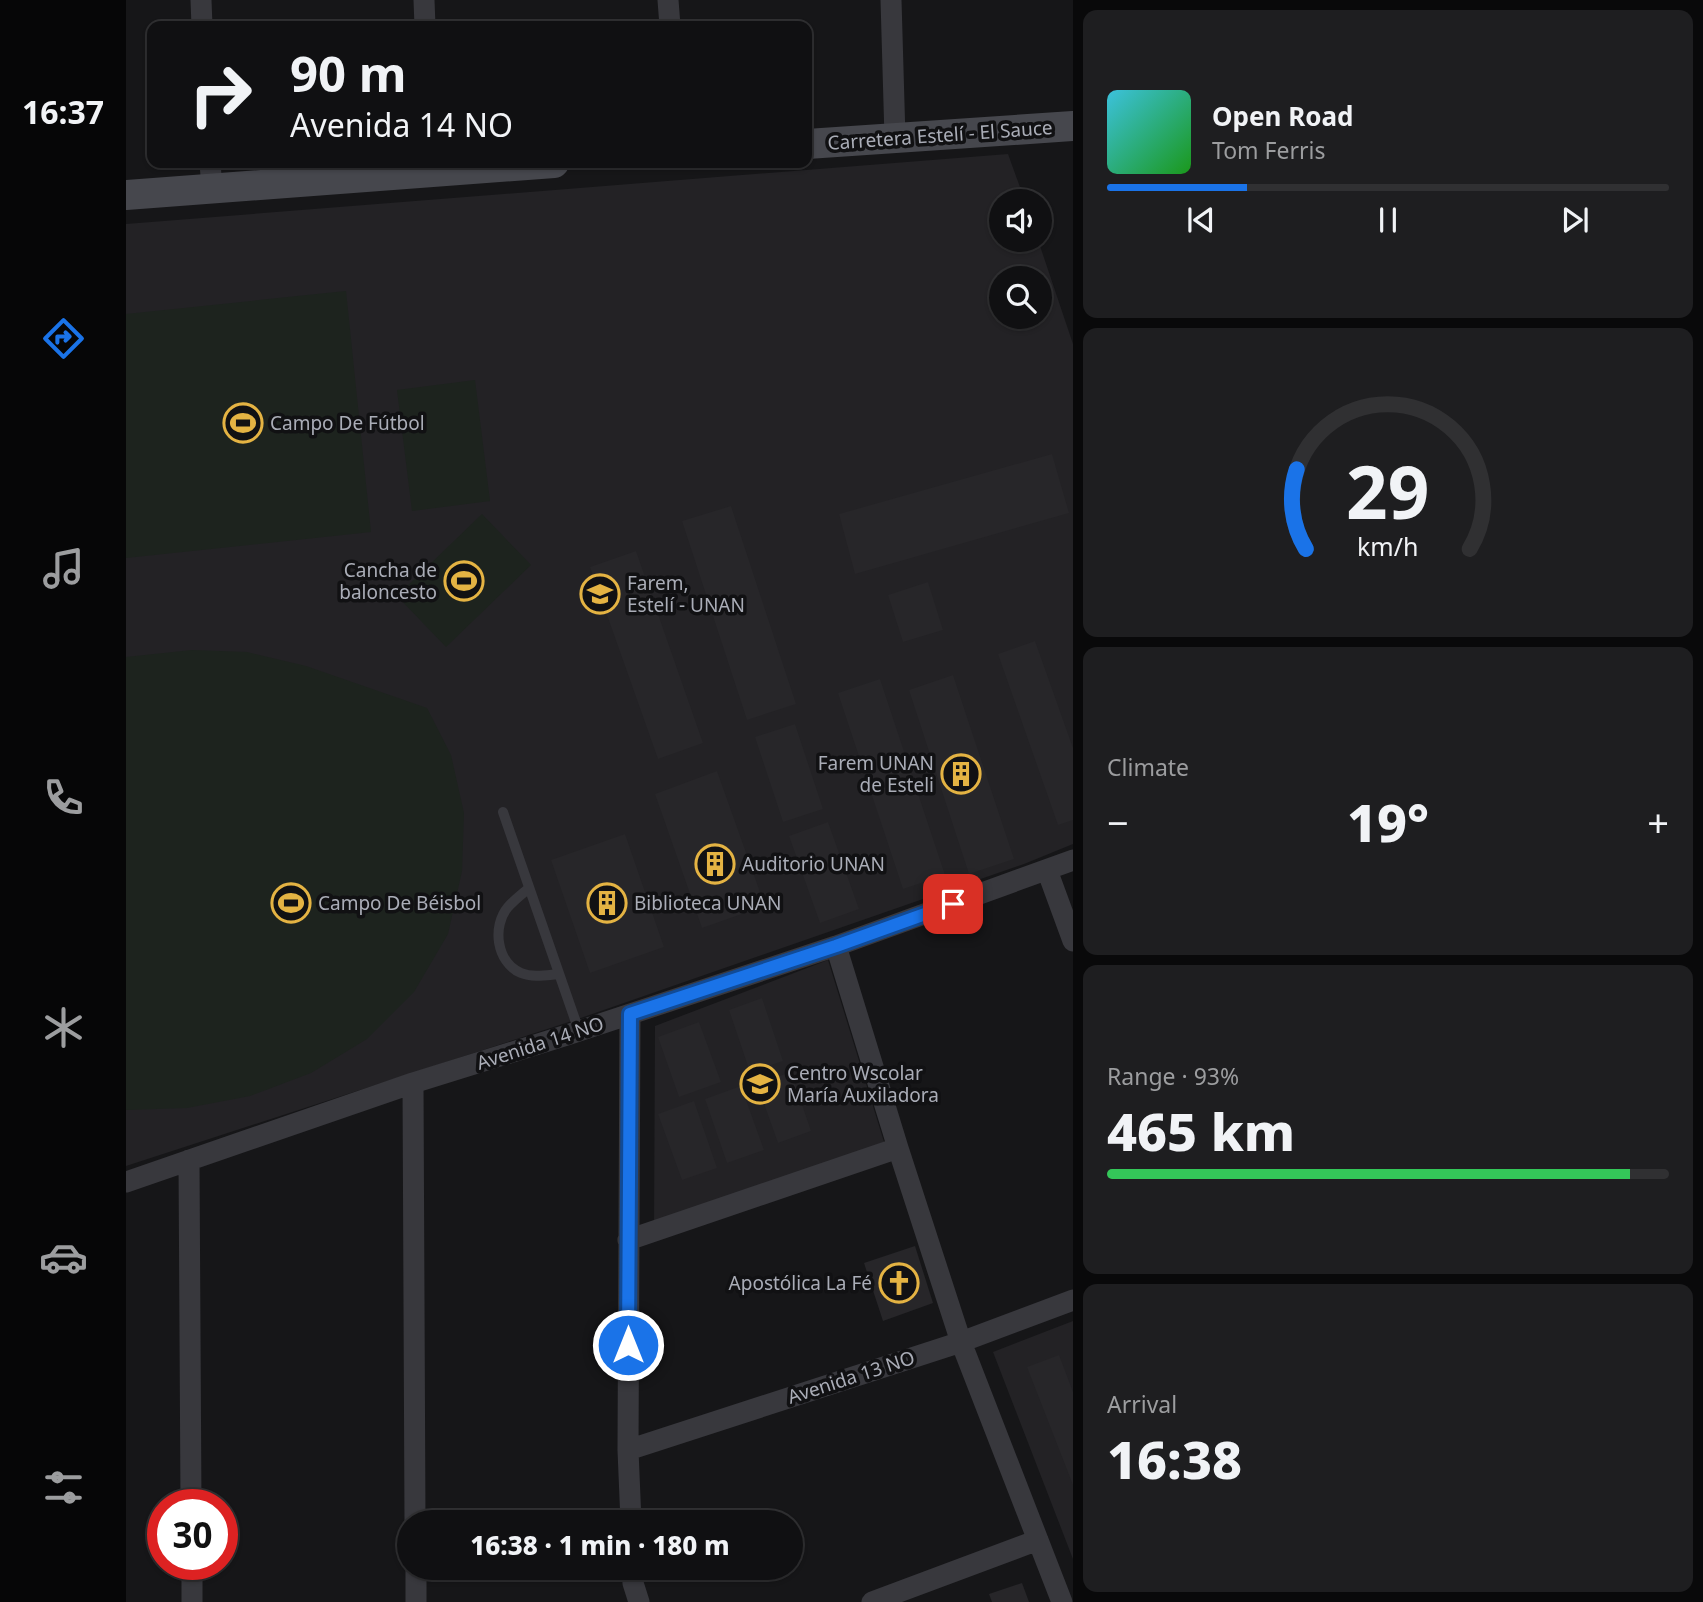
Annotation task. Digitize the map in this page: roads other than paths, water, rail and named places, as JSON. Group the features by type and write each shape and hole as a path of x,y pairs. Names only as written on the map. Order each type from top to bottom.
{"street":[{"path":"201,0 202,21"},
{"path":"424,0 425,21"},
{"path":"668,0 670,21"},
{"path":"891,0 895,138"},
{"name":"Carretera Estelí - El Sauce","path":"812,144 1073,126"},
{"path":"126,195 211,176 431,168"},
{"name":"Avenida 14 NO","path":"126,1182 413,1083 836,946 1073,860"},
{"path":"1046,870 1073,941"},
{"path":"836,946 961,1342 1062,1602"},
{"path":"630,1014 628,1450 630,1510"},
{"path":"413,1083 415,1510"},
{"path":"628,1240 898,1148"},
{"path":"188,1160 191,1489"},
{"name":"Avenida 13 NO","path":"628,1450 961,1342 1073,1300"},
{"path":"872,1602 1038,1540"},
{"path":"192,1580 192,1602"},
{"path":"416,1580 416,1602"},
{"path":"633,1580 639,1602"}],"lane":[{"path":"503,812 579,1031"},
{"path":"529,888 509,905 500,918 498,934 501,952 510,966 522,974 559,974"}],"place":[{"name":"Campo De Fútbol","path":"243,423"},
{"name":"Cancha de baloncesto","path":"464,581"},
{"name":"Farem, Estelí - UNAN","path":"600,594"},
{"name":"Farem UNAN de Esteli","path":"961,774"},
{"name":"Auditorio UNAN","path":"715,864"},
{"name":"Campo De Béisbol","path":"291,903"},
{"name":"Biblioteca UNAN","path":"607,903"},
{"name":"Centro Wscolar María Auxiladora","path":"760,1084"},
{"name":"Apostólica La Fé","path":"899,1283"}]}
